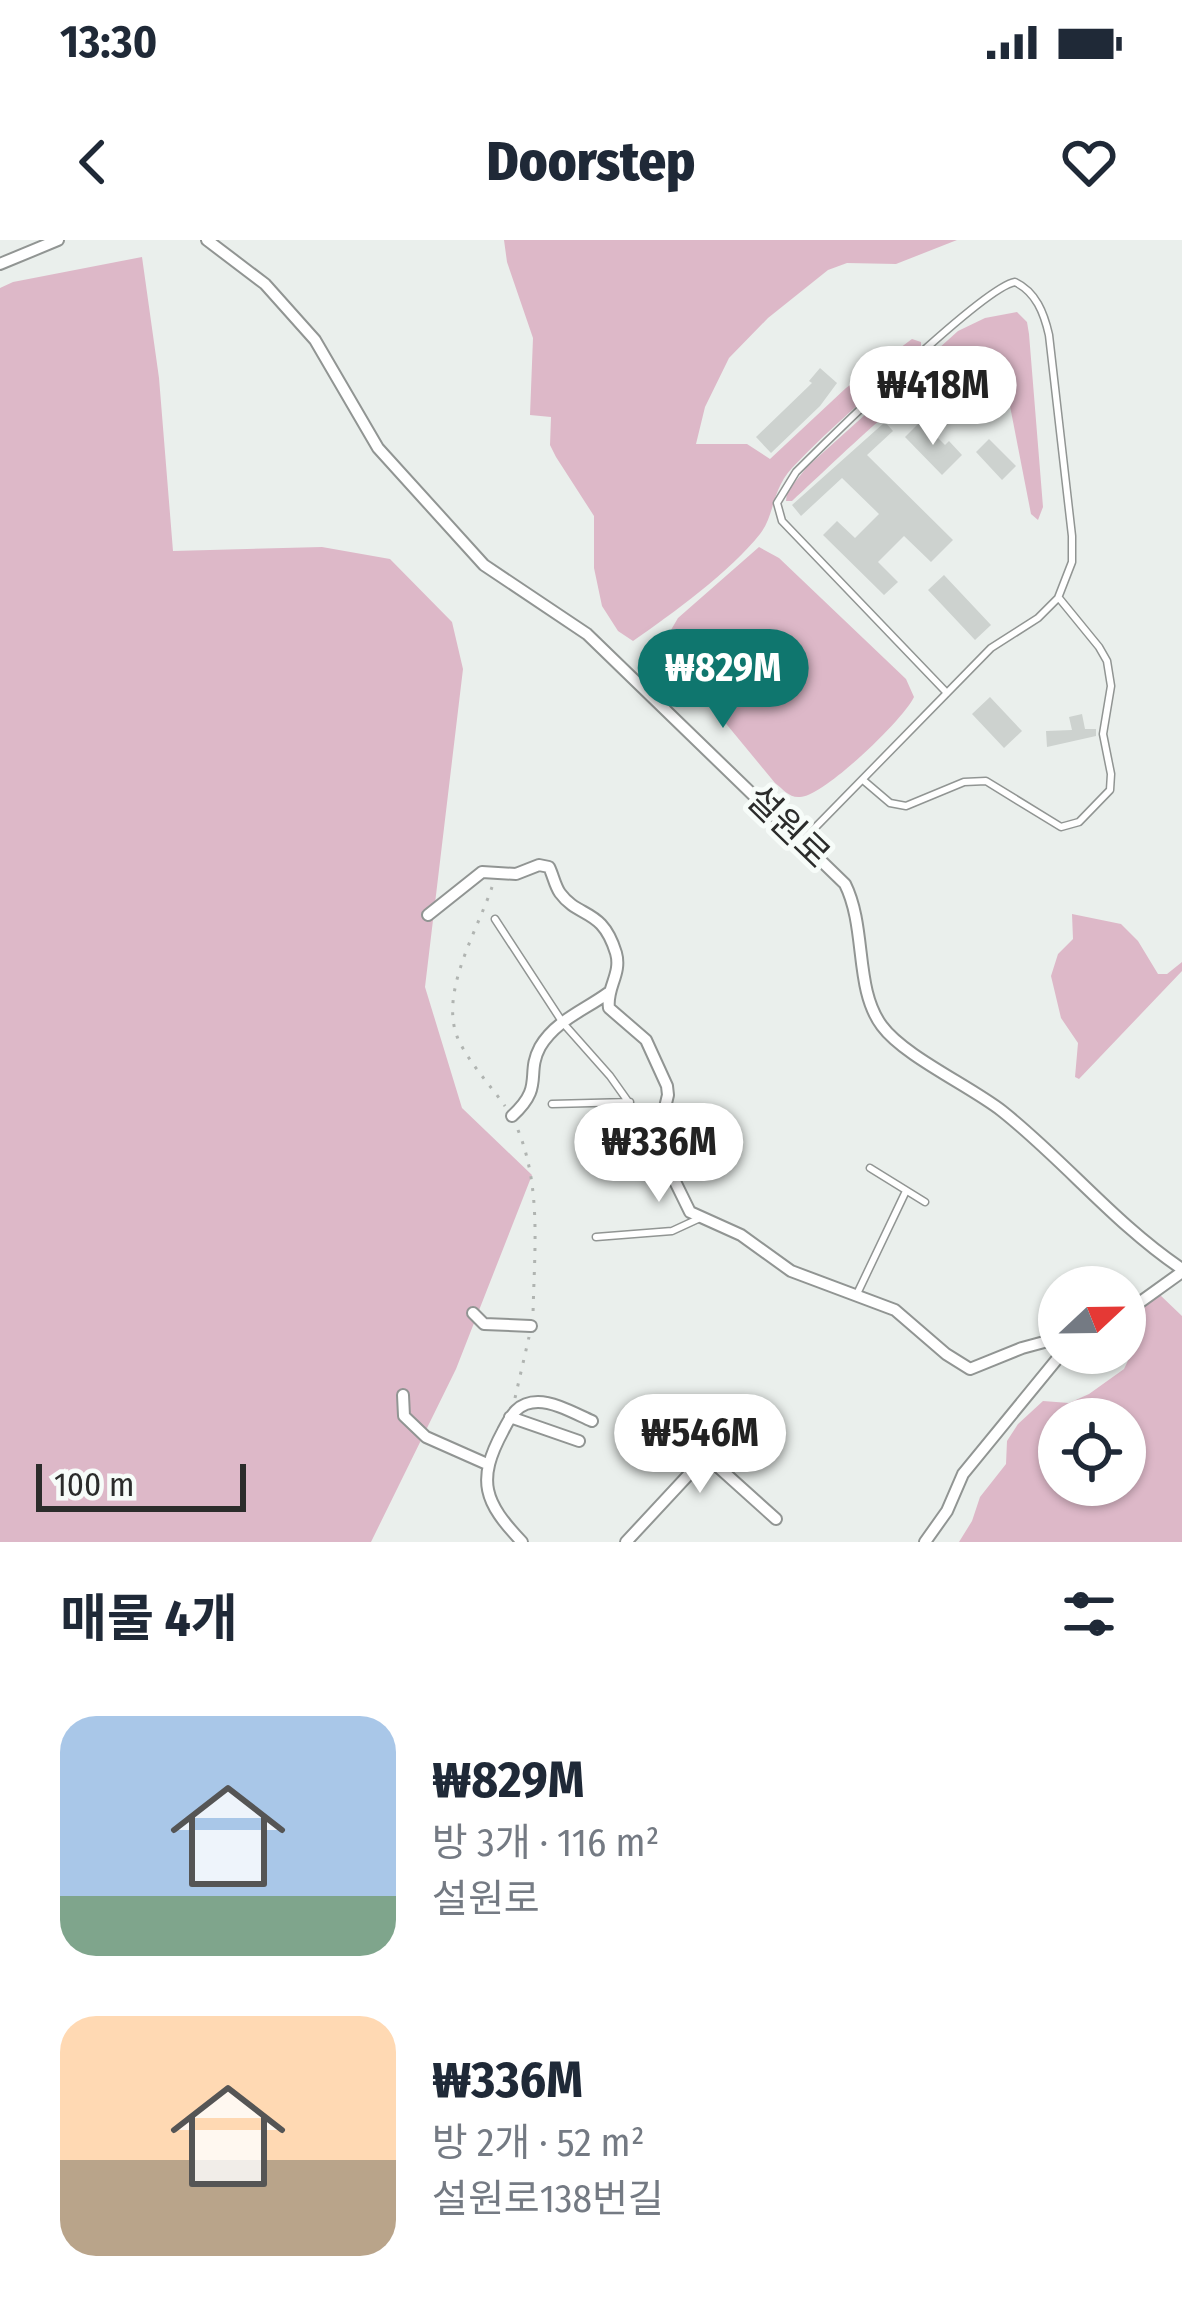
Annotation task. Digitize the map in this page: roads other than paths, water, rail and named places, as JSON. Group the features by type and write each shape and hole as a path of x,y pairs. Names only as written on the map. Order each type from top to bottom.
{"street":[{"path":"0,264 58,240"},
{"name":"설원로","path":"207,240 265,284 315,340 378,448 484,565 587,634 845,884 854,902 870,1001 883,1028 1008,1116 1114,1216 1182,1270"},
{"path":"428,915 482,872 516,874 546,865 561,894 598,918 617,955 609,1008 646,1040 667,1086 658,1125 662,1149 682,1201 698,1219 741,1235 791,1271 895,1310 970,1369 1038,1344"},
{"path":"512,1116 532,1093 541,1046 580,1008 608,993"},
{"path":"1146,1297 1182,1270"},
{"path":"473,1312 484,1324 531,1326"},
{"path":"926,1542 947,1511 963,1474 1045,1374"},
{"path":"403,1395 401,1409 415,1427 437,1443 487,1464"},
{"path":"522,1542 497,1515 487,1464 510,1417 520,1406 538,1402 592,1421"},
{"path":"510,1417 579,1441"},
{"path":"626,1542 706,1456 776,1520"}],"lane":[{"path":"802,841 991,648 1038,618 1058,598 1072,562 1049,335 1040,306 1015,282 960,318 813,455 785,484 777,503 782,521 947,692"},
{"path":"862,780 898,806 964,782 986,781 1061,826 1079,822 1099,805 1112,782 1103,734 1110,674 1099,646 1058,598"},
{"path":"495,919 562,1023 630,1102 662,1149"},
{"path":"552,1104 630,1102"},
{"path":"623,1164 668,1166"},
{"path":"870,1168 925,1202"},
{"path":"856,1296 905,1191"},
{"path":"596,1237 672,1231 698,1219"}]}
